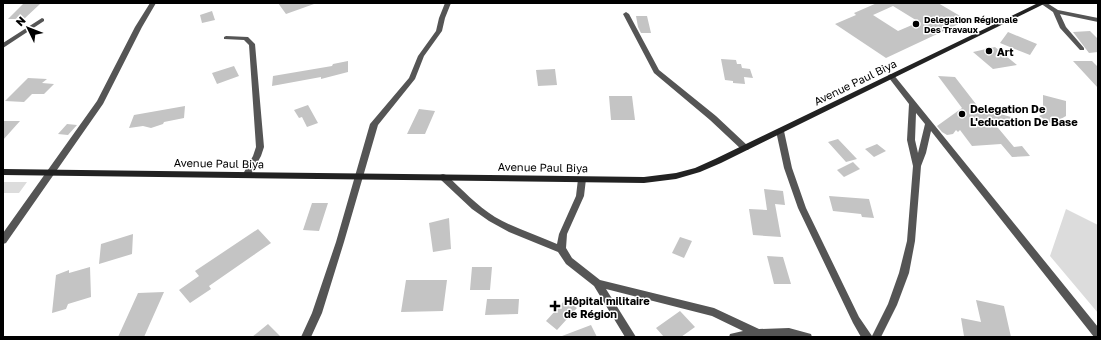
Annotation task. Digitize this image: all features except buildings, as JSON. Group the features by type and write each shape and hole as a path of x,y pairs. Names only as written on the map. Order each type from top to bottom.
{"main road":[{"name":"Avenue Paul Biya","path":"3,172 582,178 629,181 676,176 697,170 745,148 1043,3"}],"street":[{"path":"3,240 100,102 153,3"},
{"path":"306,337 317,313 324,292 374,124 412,78 421,56 439,31 448,3"},
{"path":"1043,3 1056,11 1098,20"},
{"path":"1056,11 1063,28 1082,49"},
{"path":"626,14 656,71 713,118 745,148"},
{"path":"3,46 42,20"},
{"path":"226,38 246,38 250,40 252,44 256,74 260,147 257,156 247,174"},
{"path":"891,76 1098,336"},
{"path":"914,104 911,140 917,166"},
{"path":"876,337 892,305 904,273 912,234 917,166 922,153 929,123"},
{"path":"780,131 788,168 802,208 856,320 867,337"},
{"path":"443,177 475,207 492,220 561,250 569,261 597,283 631,337"},
{"path":"561,250 563,234 580,196 582,178"},
{"path":"597,283 714,312 758,333"},
{"path":"734,337 758,333 791,333 807,337"}],"shaded area":[{"path":"3,182 27,182 19,193 3,193"},
{"path":"1066,209 1098,225 1098,313 1050,256"}],"place":[{"name":"Delegation Régionale Des Travaux","path":"916,24"},
{"name":"Art","path":"989,51"},
{"name":"Delegation De L'education De Base","path":"962,114"},
{"name":"Hôpital militaire de Région","path":"555,306"}]}
